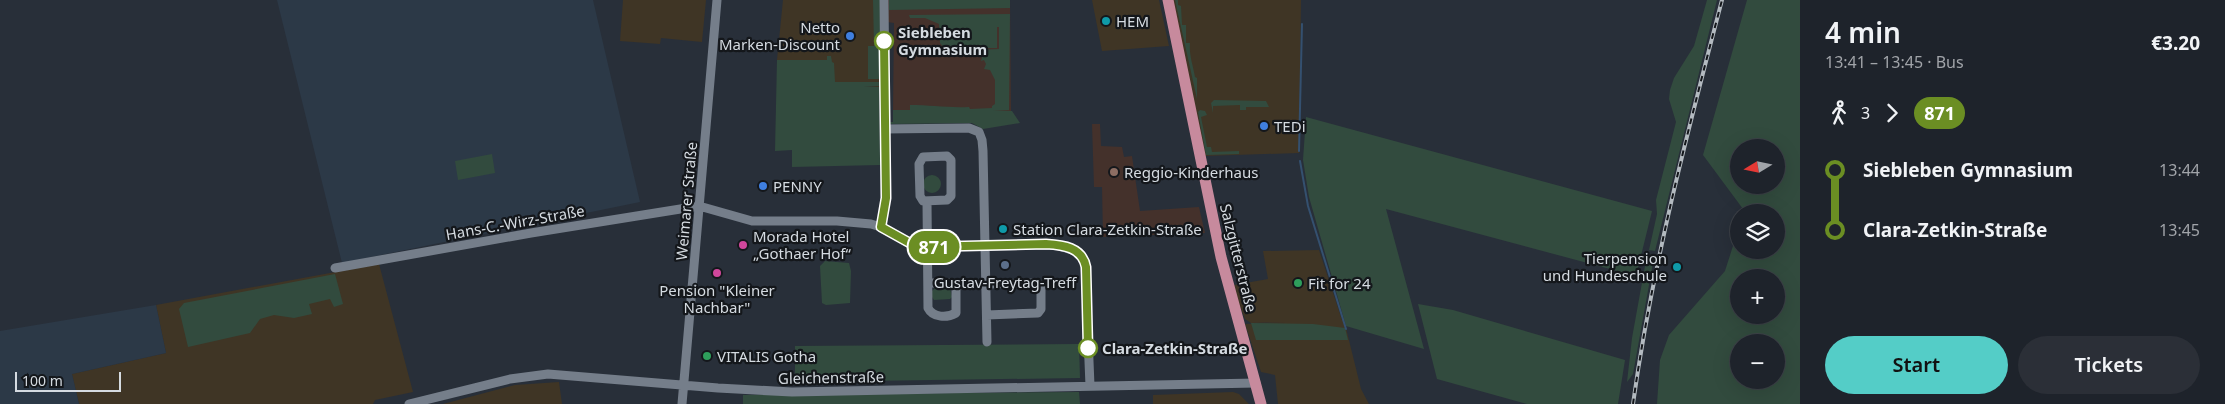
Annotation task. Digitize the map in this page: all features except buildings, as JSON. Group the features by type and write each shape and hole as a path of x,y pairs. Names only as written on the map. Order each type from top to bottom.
{"main road":[{"name":"Salzgitterstraße","path":"1168,0 1224,271 1261,404"}],"street":[{"name":"Weimarer Straße","path":"682,404 716,0"},
{"path":"881,227 886,198 884,0"},
{"path":"885,129 969,128 979,132 983,151 987,342"},
{"path":"946,156 951,160 952,196 947,200 927,202 923,201 920,196 919,164 923,157 946,156"},
{"path":"927,202 928,308 936,316 956,313 956,286 952,283 928,284"},
{"path":"699,206 752,221 862,222 881,227 908,242 928,247 1056,245 1074,250 1083,257 1086,272 1090,386"},
{"name":"Hans-C.-Wirz-Straße","path":"335,268 531,233 699,206"},
{"path":"986,284 1035,283 1041,288 1041,309 1038,314 987,315"},
{"name":"Gleichenstraße","path":"410,404 510,379 543,374 792,392 1256,383"}],"shaded area":[{"path":"277,0 593,0 640,202 342,263"},
{"path":"623,0 706,0 702,42 661,38 660,44 620,41"},
{"path":"783,0 881,0 879,87 827,85 827,60 777,60"},
{"path":"887,0 1010,0 1011,112 893,112 894,23 887,22"},
{"name":"HEM","path":"1092,0 1159,0 1169,46 1102,51"},
{"path":"1173,0 1301,0 1299,153 1204,156"},
{"name":"Reggio-Kinderhaus","path":"1092,124 1100,124 1101,146 1122,147 1124,157 1132,156 1140,211 1199,207 1205,233 1103,237 1102,187 1094,187"},
{"path":"1319,250 1342,320 1344,320 1361,389 1369,404 1278,404 1275,375 1261,372 1245,324 1287,322 1251,323 1245,319 1237,299 1234,285 1268,279 1263,251"},
{"path":"379,264 413,392 375,400 373,404 79,404 72,374 166,353 156,305"},
{"path":"156,305 166,353 72,374 79,404 0,404 0,331"},
{"path":"559,382 562,404 443,404 515,385"},
{"path":"1233,392 1239,394 1249,404 1153,404 1153,395"}],"green space":[{"path":"873,0 881,0 880,79 868,79 868,46 874,46"},
{"path":"889,0 1010,0 1010,8 889,10"},
{"path":"1175,0 1178,0 1178,5 1181,6 1182,25 1186,25 1186,43 1190,43 1191,60 1195,77 1197,78 1197,99"},
{"path":"1707,0 1717,0 1655,251 1649,250 1657,214 1656,200 1676,122 1669,99 1670,90 1674,78 1694,46"},
{"path":"1747,0 1800,0 1800,404 1657,404 1660,360 1669,335 1725,271 1730,255 1730,259 1785,259 1785,204 1739,204 1732,194 1785,194 1785,139 1730,139 1730,191 1703,155"},
{"path":"1010,14 1009,110 993,110 1012,111 1020,123 983,129 972,123 888,124 888,122 893,122 893,110 910,110 910,105 969,107 970,109 992,108 995,104 995,80 990,70 984,69 986,64 984,60 981,61 980,53 969,53 969,50 999,49 999,27 997,27 997,48 950,48 948,53 940,43 939,24 925,18 910,18 909,15"},
{"path":"827,56 831,56 834,63 835,82 880,82 880,86 864,86 879,87 880,165 792,167 792,150 775,151 777,60 827,60"},
{"path":"1214,100 1266,101 1269,107 1246,107 1246,110 1240,110 1240,105 1213,106 1213,113 1211,103"},
{"path":"1200,110 1205,111 1207,115 1201,117 1207,147 1211,147 1212,152 1239,151 1239,154 1206,155 1198,112"},
{"path":"1306,117 1652,211 1636,276 1386,209 1424,349 1346,326 1309,197 1303,160"},
{"path":"492,154 495,173 458,180 455,161"},
{"path":"932,175 938,178 941,184 938,190 932,193 926,190 923,184 926,178"},
{"path":"1647,255 1654,257 1633,374 1627,382 1632,338"},
{"path":"825,261 849,263 851,271 850,303 826,305 822,303 820,266"},
{"path":"335,274 343,304 334,307 330,299 309,304 312,314 294,318 274,315 260,319 250,333 188,347 179,309 184,303"},
{"path":"935,288 950,288 952,297 950,299 934,300 932,291"},
{"path":"1418,304 1453,310 1625,360 1618,404 1527,404 1437,379"},
{"path":"1251,323 1313,324 1345,328 1348,340 1256,340"},
{"path":"1079,344 1080,378 795,382 795,346"},
{"path":"1079,392 1080,404 743,404 743,395"}],"waterway":[{"path":"1299,151 1302,24"},
{"path":"1300,161 1308,206 1346,329"}],"railway":[{"path":"1633,404 1660,251 1683,151 1722,0"}],"bus line":[{"name":"871","path":"884,41 886,198 881,227 916,246 922,247 1046,244 1063,246 1078,252 1083,257 1086,267 1088,348"}],"place":[{"name":"HEM","path":"1106,21"},
{"name":"Netto Marken-Discount","path":"850,36"},
{"name":"Siebleben Gymnasium","path":"884,41"},
{"name":"TEDi","path":"1264,126"},
{"name":"Reggio-Kinderhaus","path":"1114,172"},
{"name":"PENNY","path":"763,186"},
{"name":"Station Clara-Zetkin-Straße","path":"1003,229"},
{"name":"Morada Hotel „Gothaer Hof“","path":"743,245"},
{"name":"Gustav-Freytag-Treff","path":"1005,265"},
{"name":"Tierpension und Hundeschule","path":"1677,267"},
{"name":"Pension \"Kleiner Nachbar\"","path":"717,273"},
{"name":"Fit for 24","path":"1298,283"},
{"name":"Clara-Zetkin-Straße","path":"1088,348"},
{"name":"VITALIS Gotha","path":"707,356"}]}
